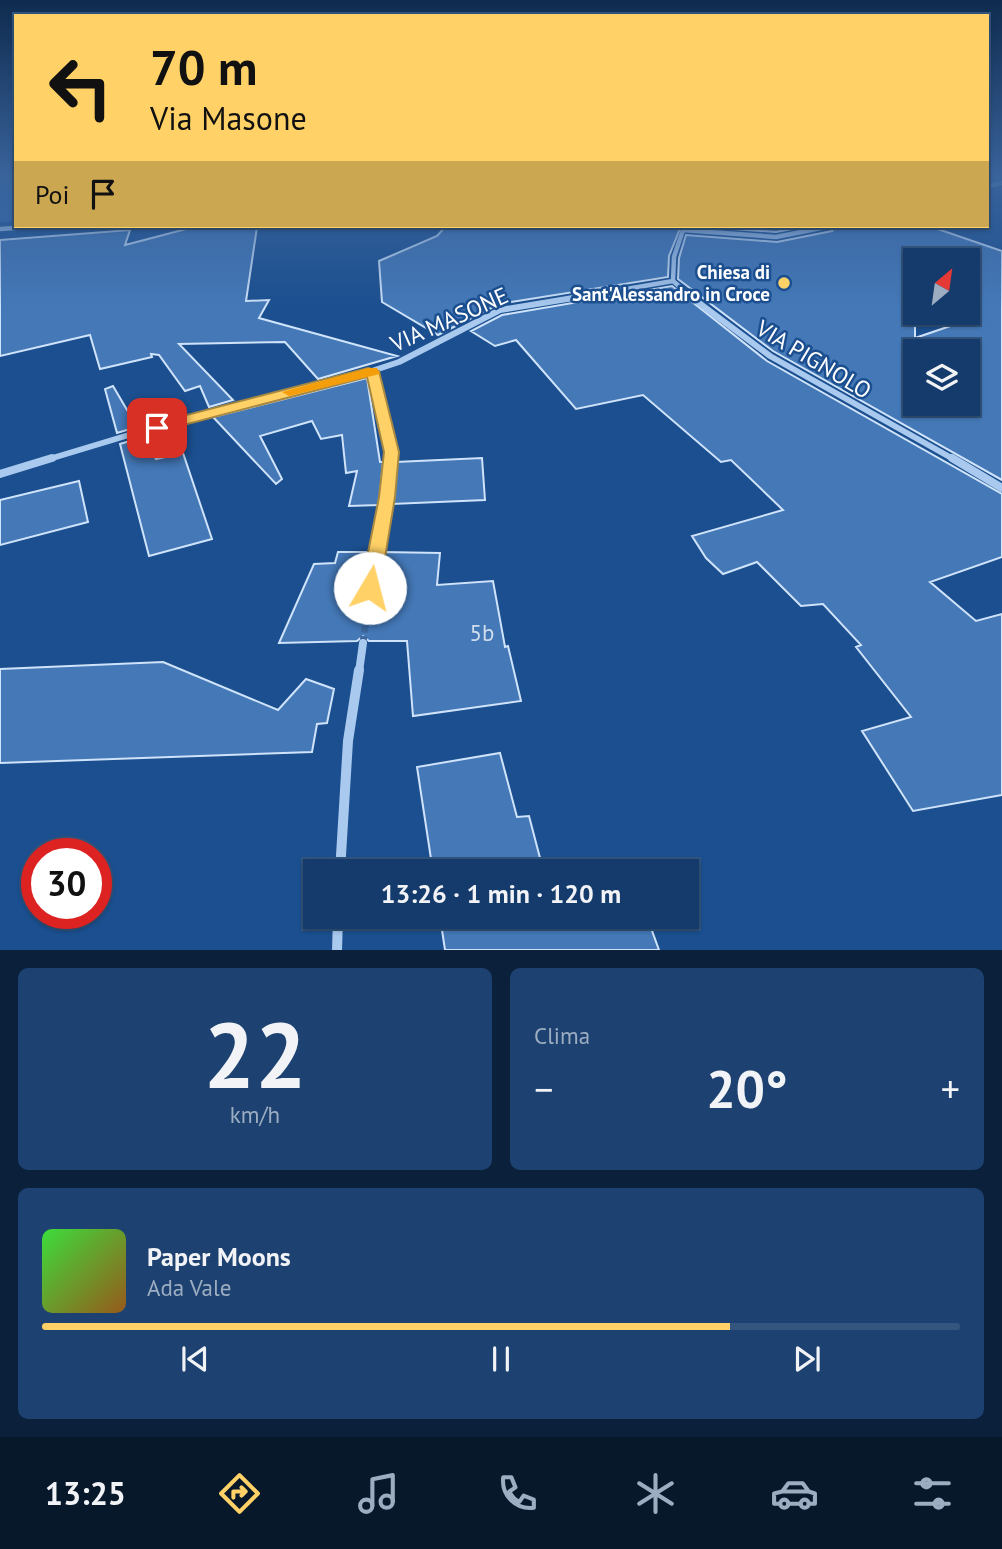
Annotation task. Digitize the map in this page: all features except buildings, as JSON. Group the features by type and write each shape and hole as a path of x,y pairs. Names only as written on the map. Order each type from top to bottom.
{"street":[{"path":"673,281 674,257 682,228 771,237 812,233 826,228"},
{"name":"VIA MASONE","path":"0,474 172,422 372,371 399,362 500,310 673,281"},
{"name":"VIA PIGNOLO","path":"673,281 740,336 1002,488"},
{"path":"370,588 387,497 391,452 372,371"},
{"path":"341,859 348,741 363,643"},
{"path":"337,950 338,929"}],"shaded area":[{"path":"0,219 14,219 14,221 0,222"}],"tunnel":[{"path":"363,643 370,588"}],"slow traffic":[{"path":"289,392 372,371 373,374"}],"place":[{"name":"Chiesa di Sant'Alessandro in Croce","path":"784,283"}],"route":[{"path":"157,428 372,371 391,452 387,497 370,588"}]}
